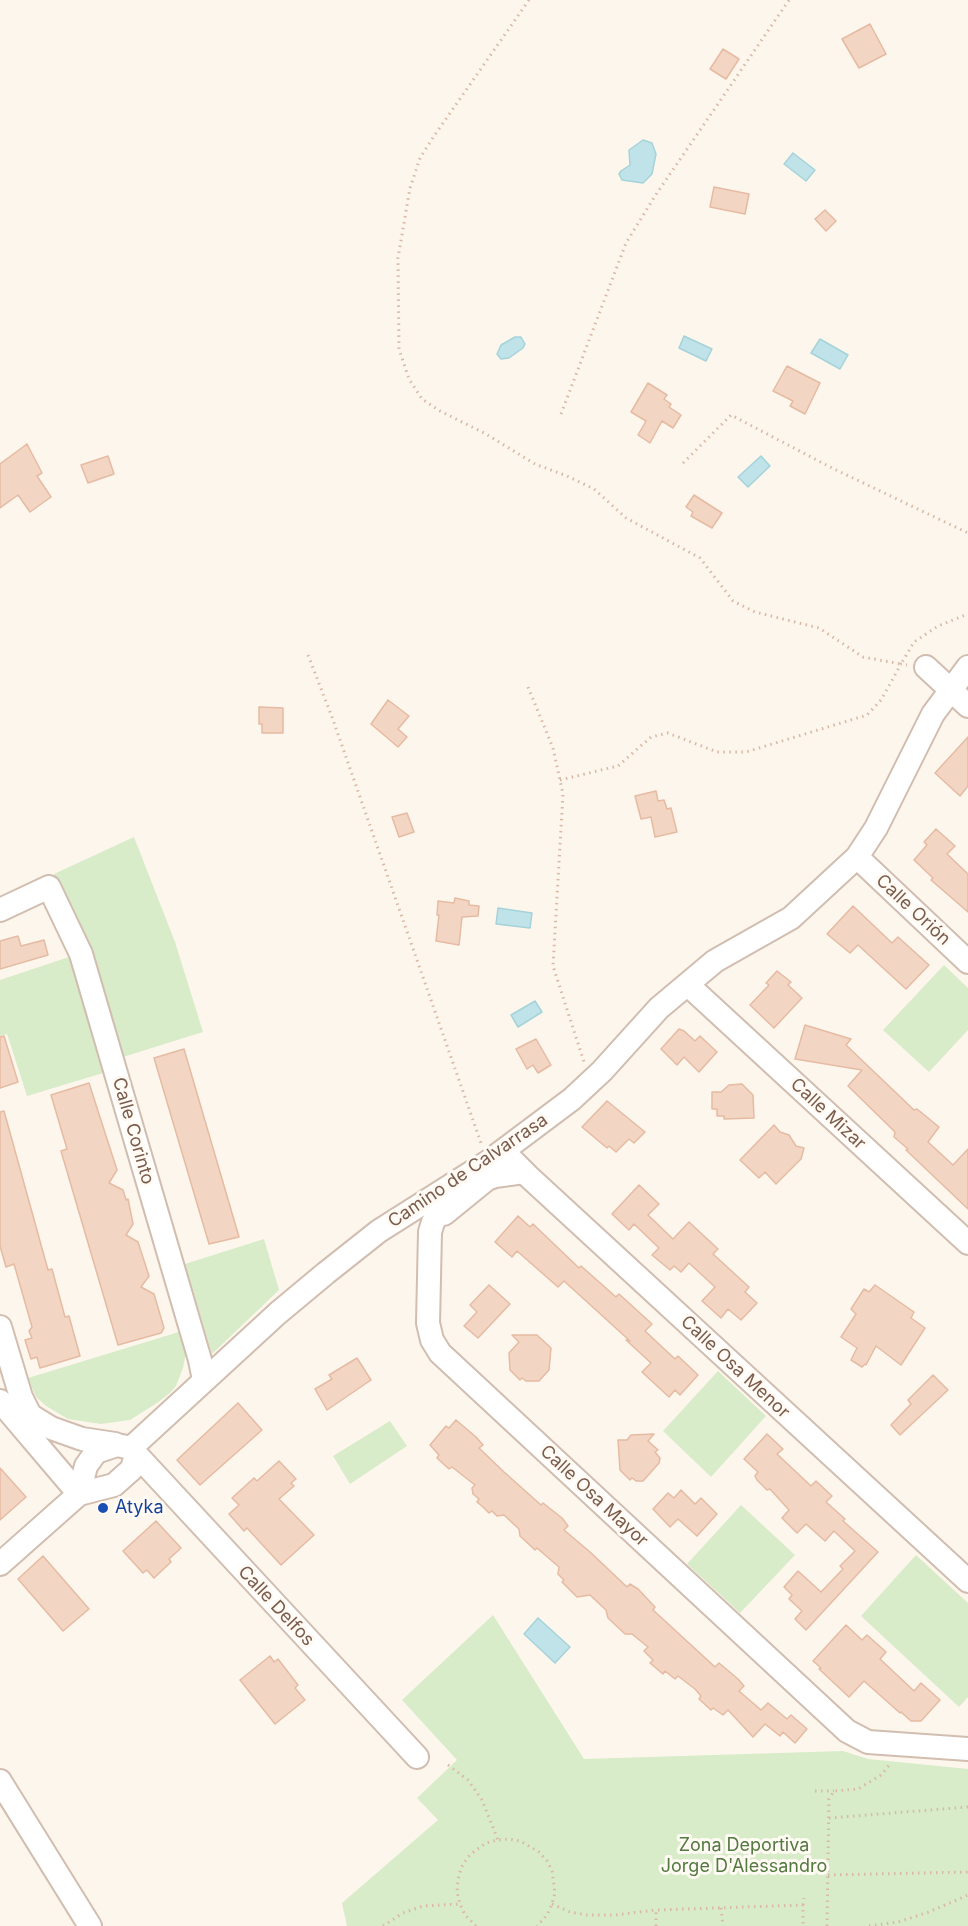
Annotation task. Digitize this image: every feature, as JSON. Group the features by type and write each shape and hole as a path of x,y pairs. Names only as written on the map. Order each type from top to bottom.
{"street":[{"path":"926,667 968,706"},
{"name":"Camino de Calvarrasa","path":"128,1449 278,1313 379,1231 476,1174 572,1099 594,1080 659,1008 715,961 791,918 857,857 876,828 933,714 968,667"},
{"name":"Calle Orión","path":"857,857 968,962"},
{"name":"Calle Corinto","path":"0,910 49,887 81,954 204,1380"},
{"name":"Calle Mizar","path":"688,985 968,1243"},
{"name":"Calle Osa Menor","path":"476,1174 524,1172 968,1581"},
{"path":"476,1174 495,1176 524,1172"},
{"name":"Calle Osa Mayor","path":"476,1174 451,1198 433,1221 430,1232 428,1323 432,1340 440,1353 847,1731 868,1742 905,1744"},
{"path":"0,1328 21,1397 25,1419"},
{"path":"0,1401 25,1419 86,1487"},
{"path":"25,1419 82,1439 128,1449"},
{"path":"0,1563 86,1487 114,1485 132,1469 128,1449"},
{"path":"86,1487 86,1466 96,1452 128,1449"},
{"name":"Calle Delfos","path":"128,1449 417,1757"},
{"path":"905,1744 968,1749"},
{"path":"0,1781 90,1926"}],"path":[{"path":"529,0 420,158 410,188 398,258 397,308 399,349 409,379 422,399 440,411 486,434 535,464 594,489 626,518 700,558 733,601 755,612 819,628 863,657 926,667"},
{"path":"561,414 626,243 655,195 789,0"},
{"path":"683,464 731,415 832,468 968,533"},
{"path":"560,780 618,766 651,737 668,733 717,752 746,752 867,715 881,700 914,642 938,626 968,614"},
{"path":"308,655 332,717 476,1174"},
{"path":"528,687 552,748 563,794 553,966 583,1060 594,1080"},
{"path":"815,1791 858,1789 882,1775 905,1744"},
{"path":"448,1765 468,1780 482,1800 498,1840"},
{"path":"826,1926 829,1799 834,1791"},
{"path":"829,1818 968,1807"},
{"path":"476,1926 465,1915 460,1904 457,1892 461,1868 476,1850 486,1843 498,1840 520,1841 539,1852 547,1861 555,1893 547,1915 537,1926"},
{"path":"828,1875 968,1872"},
{"path":"869,1926 898,1922 929,1912 968,1895"},
{"path":"803,1926 804,1898"},
{"path":"383,1926 403,1913 423,1906 460,1904"},
{"path":"552,1904 570,1912 587,1915 615,1915 656,1910 803,1905"},
{"path":"721,1908 723,1926"},
{"path":"656,1910 656,1926"}],"green space":[{"path":"134,837 175,942 203,1032 123,1057 92,953 54,874"},
{"path":"69,957 103,1073 27,1096 7,1034 0,1036 0,980"},
{"path":"944,965 968,988 968,1030 929,1072 883,1030"},
{"path":"264,1239 279,1290 212,1354 185,1264"},
{"path":"182,1331 185,1357 176,1386 157,1403 130,1420 101,1424 68,1419 36,1397 28,1378"},
{"path":"718,1371 766,1416 711,1477 663,1431"},
{"path":"390,1421 407,1446 350,1484 333,1456"},
{"path":"741,1505 795,1555 740,1613 687,1564"},
{"path":"916,1555 968,1603 968,1697 959,1707 861,1616"},
{"name":"Zona Deportiva Jorge D'Alessandro","path":"493,1615 584,1759 843,1751 868,1759 968,1769 968,1926 347,1926 342,1903 438,1820 417,1798 457,1760 402,1700"}],"water":[{"path":"643,140 652,143 656,154 652,174 643,183 622,180 619,174 630,165 629,150"},
{"path":"793,153 815,170 806,181 784,164"},
{"path":"684,336 712,349 706,361 679,348"},
{"path":"515,337 521,337 525,344 523,348 509,358 501,359 497,354 501,345"},
{"path":"820,339 848,355 840,369 811,353"},
{"path":"761,456 770,466 748,487 738,477"},
{"path":"498,908 532,913 530,928 496,924"},
{"path":"535,1001 542,1012 518,1027 511,1015"},
{"path":"538,1618 570,1647 555,1663 524,1634"}],"building":[{"path":"870,24 886,54 859,68 842,39"},
{"path":"723,49 739,59 726,79 710,69"},
{"path":"714,187 749,194 745,214 710,207"},
{"path":"825,210 836,221 826,231 815,219"},
{"path":"787,366 820,383 805,414 790,406 793,401 773,391"},
{"path":"648,383 667,395 664,399 671,404 669,407 681,415 673,428 662,421 650,443 638,435 646,421 631,412"},
{"path":"27,444 42,473 37,476 51,497 30,512 18,495 0,508 0,464"},
{"path":"108,456 114,474 88,483 81,465"},
{"path":"694,495 722,513 712,528 691,516 693,512 686,507"},
{"path":"388,700 409,716 398,729 407,737 398,747 371,724"},
{"path":"259,707 283,708 283,733 262,733 262,724 259,724"},
{"path":"968,737 968,786 960,796 935,773"},
{"path":"656,791 658,801 664,800 667,809 671,808 677,832 655,837 651,817 641,819 635,796"},
{"path":"407,813 414,832 399,837 392,817"},
{"path":"936,829 955,846 947,854 968,874 968,912 931,880 933,878 914,860 927,845 924,842"},
{"path":"455,898 469,901 469,905 479,906 478,916 462,917 459,945 436,941 438,901 454,903"},
{"path":"853,906 892,943 898,937 929,965 906,989 858,945 850,953 827,934"},
{"path":"18,936 21,946 44,940 48,955 0,969 0,941"},
{"path":"777,971 791,982 788,985 802,998 774,1028 750,1005 769,985 766,983"},
{"path":"805,1025 851,1039 846,1045 914,1110 917,1109 939,1127 928,1142 953,1165 968,1149 968,1209 906,1150 908,1149 894,1137 895,1132 848,1086 862,1070 795,1059"},
{"path":"679,1029 695,1041 700,1036 717,1052 699,1072 684,1057 677,1065 661,1049"},
{"path":"4,1036 18,1082 0,1088 0,1037"},
{"path":"536,1039 551,1065 538,1073 533,1065 527,1069 516,1049"},
{"path":"184,1049 239,1237 209,1244 154,1058"},
{"path":"89,1083 117,1170 109,1183 123,1190 126,1200 128,1199 133,1224 126,1235 138,1242 149,1276 141,1287 154,1294 164,1328 161,1333 118,1345 61,1151 67,1149 51,1095"},
{"path":"742,1084 753,1095 754,1118 724,1119 724,1116 717,1116 717,1109 712,1109 712,1092 721,1092 729,1085"},
{"path":"607,1101 645,1132 634,1143 629,1139 616,1152 609,1146 607,1148 582,1127"},
{"path":"4,1111 48,1270 52,1269 65,1317 69,1316 80,1356 40,1368 37,1357 31,1359 25,1340 32,1338 29,1331 32,1327 14,1264 6,1267 0,1246 0,1112"},
{"path":"774,1125 780,1132 789,1135 796,1146 804,1148 801,1159 776,1184 765,1172 759,1178 740,1160"},
{"path":"639,1185 659,1204 648,1215 673,1239 689,1222 718,1249 713,1254 749,1287 745,1292 757,1303 741,1320 728,1309 721,1318 702,1301 715,1287 689,1263 681,1272 674,1266 670,1270 652,1255 659,1248 634,1224 629,1230 612,1214"},
{"path":"518,1216 530,1227 533,1224 579,1268 581,1266 616,1297 619,1294 652,1324 645,1331 675,1359 678,1356 698,1375 680,1395 675,1390 669,1397 642,1372 651,1363 564,1281 558,1287 517,1251 512,1257 495,1242"},
{"path":"489,1285 510,1304 478,1338 464,1326 477,1312 470,1305"},
{"path":"875,1285 914,1312 911,1318 925,1328 901,1365 876,1346 866,1365 862,1367 851,1360 857,1348 841,1337 856,1314 851,1309 864,1289 869,1292"},
{"path":"512,1335 537,1335 551,1348 549,1370 539,1381 526,1381 522,1378 520,1380 510,1370 509,1353 519,1342"},
{"path":"357,1358 371,1380 327,1410 315,1389 332,1379 329,1375"},
{"path":"933,1375 948,1390 900,1435 891,1425 911,1404 908,1400"},
{"path":"238,1403 262,1430 200,1485 177,1460"},
{"path":"456,1420 476,1437 483,1445 479,1448 504,1472 541,1505 543,1503 562,1518 568,1526 564,1530 627,1587 630,1584 638,1589 655,1607 653,1610 715,1667 719,1663 738,1679 744,1686 739,1691 761,1710 768,1703 787,1719 791,1715 807,1729 795,1743 783,1732 780,1736 765,1724 753,1737 728,1710 723,1715 713,1708 711,1710 699,1699 701,1696 695,1689 678,1676 675,1679 665,1671 663,1674 650,1663 653,1660 644,1651 648,1647 632,1634 625,1634 608,1618 606,1610 590,1595 577,1597 562,1582 564,1580 558,1574 559,1567 520,1536 519,1529 504,1515 497,1516 492,1511 489,1513 477,1502 479,1499 473,1494 472,1488 475,1485 452,1467 449,1469 437,1458 439,1455 430,1445 446,1426 449,1428"},
{"path":"654,1434 648,1441 658,1450 655,1452 660,1458 659,1463 643,1481 636,1481 632,1478 630,1480 620,1470 618,1440 627,1440 631,1435"},
{"path":"767,1434 783,1449 777,1454 811,1486 816,1481 832,1496 826,1502 845,1519 843,1521 878,1552 806,1630 795,1619 802,1611 789,1599 792,1595 784,1587 798,1571 821,1592 843,1569 840,1566 855,1551 834,1531 825,1541 806,1524 797,1533 782,1518 789,1510 770,1489 767,1490 757,1480 755,1476 758,1472 744,1459"},
{"path":"279,1461 296,1479 291,1483 294,1486 279,1499 314,1535 281,1565 247,1528 244,1531 229,1514 239,1505 232,1498 254,1478 257,1481"},
{"path":"0,1468 26,1497 0,1520"},
{"path":"681,1490 695,1504 701,1498 717,1514 697,1536 678,1519 670,1527 653,1509 668,1493 674,1498"},
{"path":"156,1521 181,1548 169,1559 171,1562 154,1578 147,1570 143,1573 123,1551"},
{"path":"43,1556 89,1609 63,1631 18,1579"},
{"path":"846,1625 862,1640 867,1635 886,1652 880,1659 914,1691 921,1683 940,1700 921,1721 911,1721 864,1681 849,1697 819,1669 821,1668 813,1661"},
{"path":"270,1656 274,1662 278,1659 298,1685 295,1688 305,1700 275,1724 240,1680"}],"place":[{"name":"Atyka","path":"103,1508"}]}
